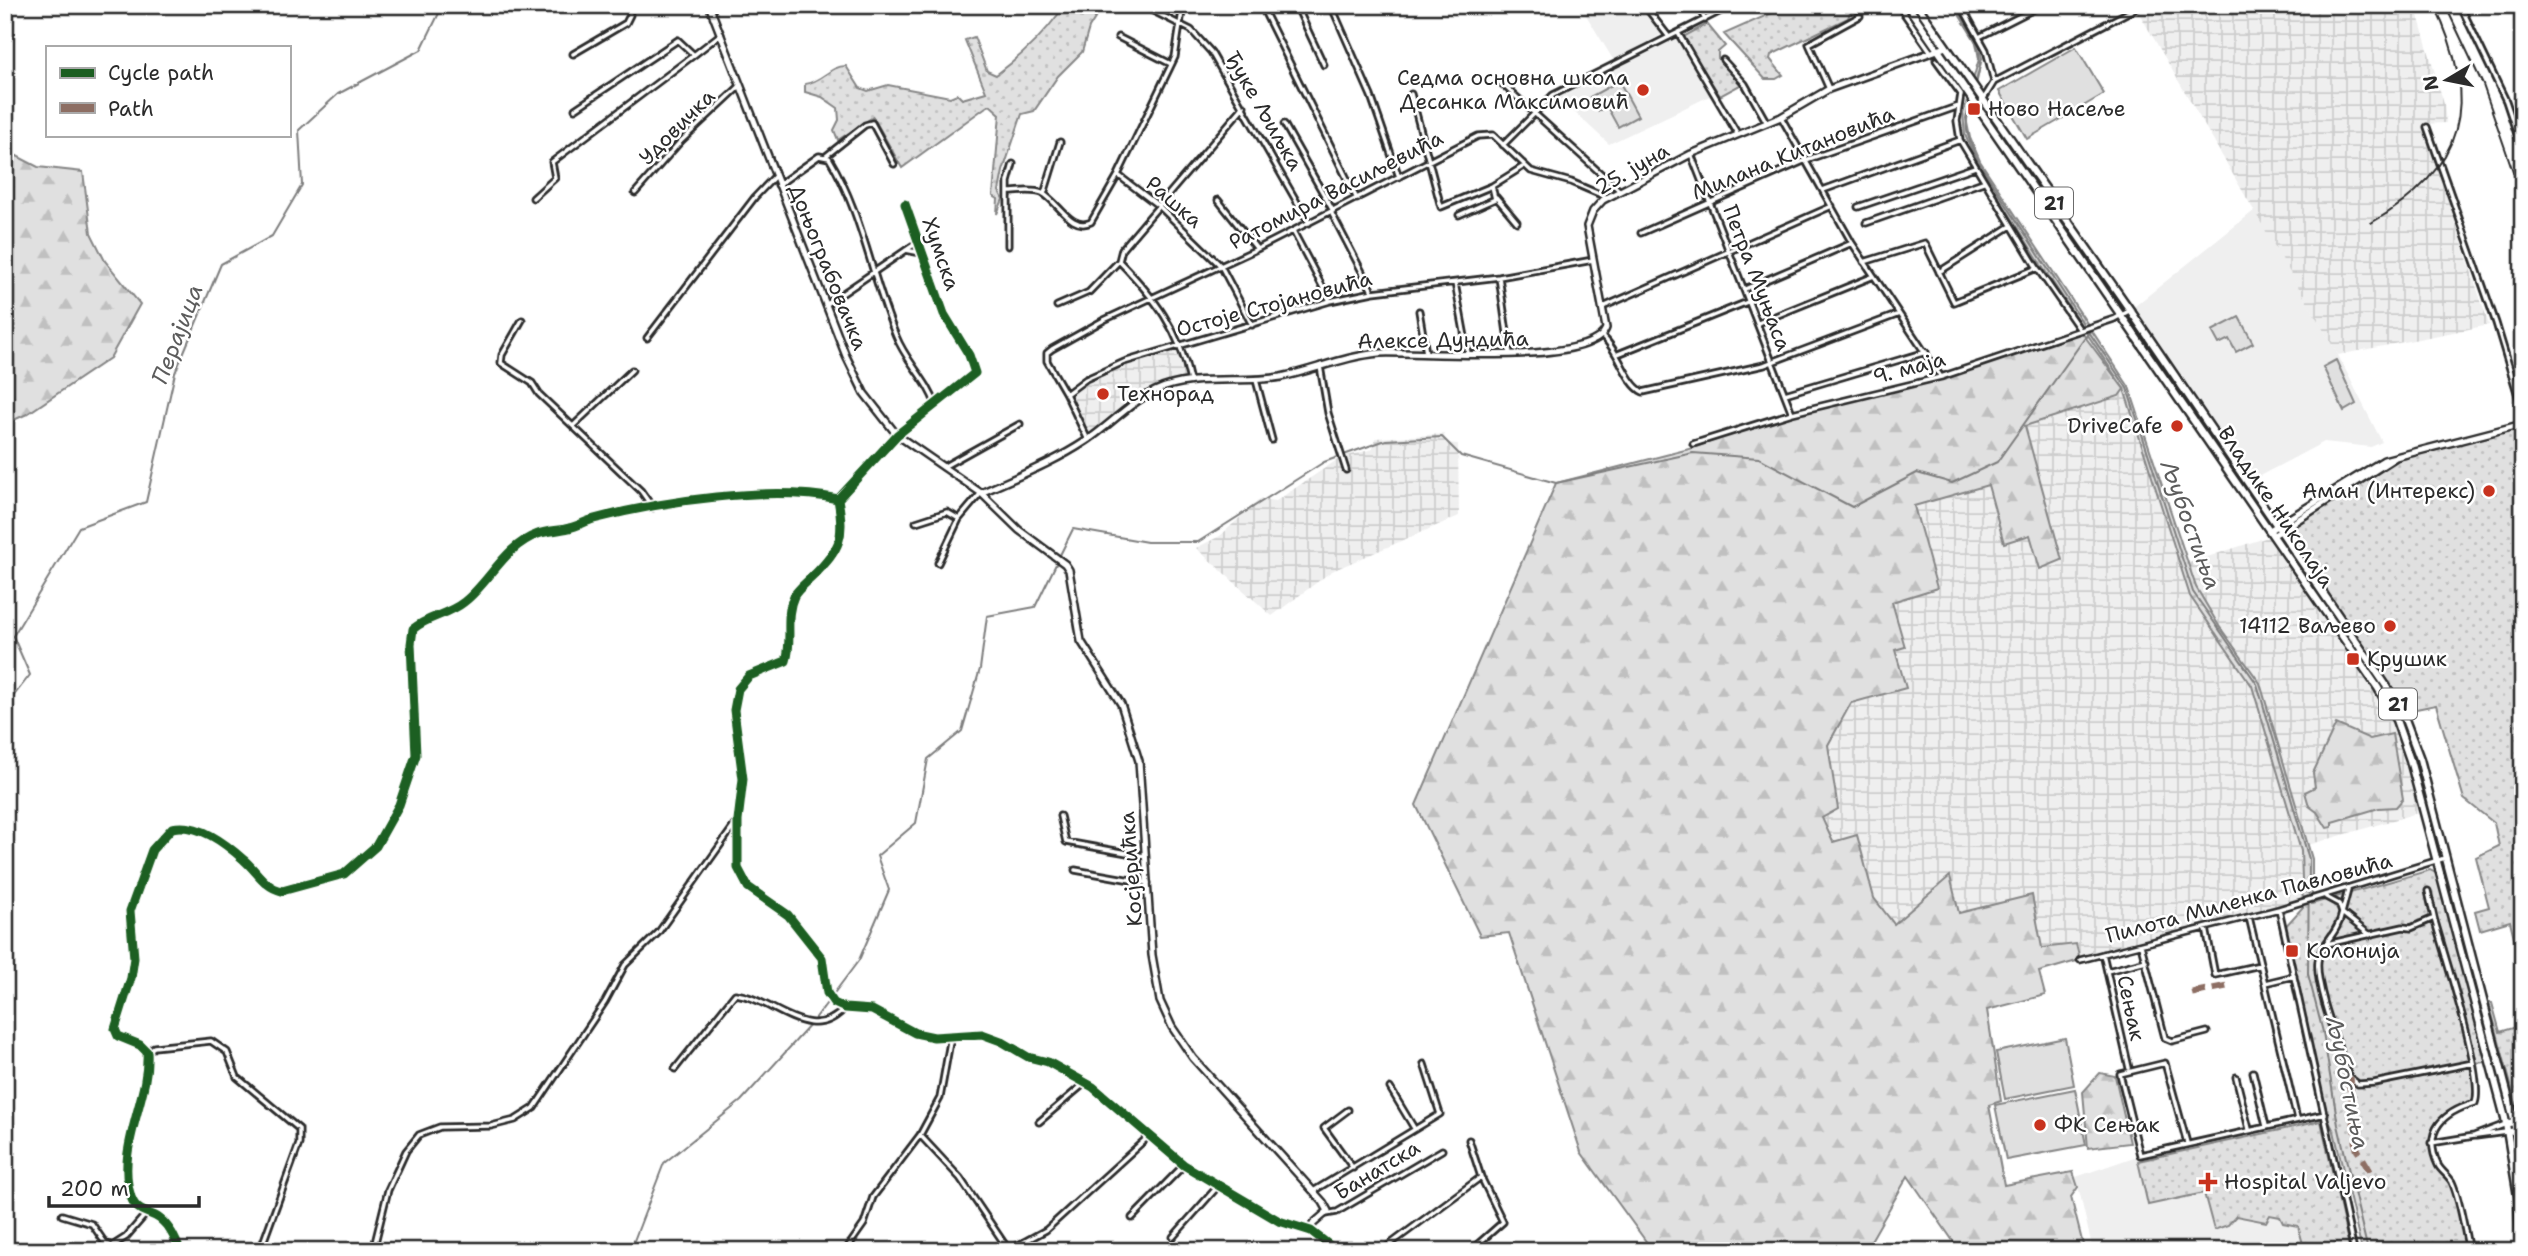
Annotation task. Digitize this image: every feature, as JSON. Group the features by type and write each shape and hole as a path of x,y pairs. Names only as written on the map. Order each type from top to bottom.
{"main road":[{"name":"Владике Николаја","path":"1907,5 1934,51 1976,106 2272,532 2396,719 2410,760 2508,1132 2518,1196 2521,1251"},
{"name":"Владике Николаја","path":"1917,5 2130,310 2400,706 2417,751 2519,1121 2523,1174"}],"street":[{"path":"5,14 13,5"},
{"path":"573,54 626,23 630,15 628,5"},
{"name":"Доњограбовачка","path":"709,5 856,380 897,435 981,493"},
{"name":"Ђуке Љиљка","path":"1141,5 1182,24 1212,51 1309,223"},
{"path":"1008,192 1044,194 1076,223 1084,225 1093,220 1118,175 1177,50 1183,5"},
{"path":"1261,5 1296,82 1312,104 1357,199"},
{"path":"1296,5 1324,65"},
{"path":"1331,5 1371,96 1399,177"},
{"path":"1644,5 1669,38"},
{"path":"1698,5 1705,20"},
{"path":"1606,198 1571,182 1535,173 1503,145 1532,113 1553,95 1733,5"},
{"path":"1898,5 1934,51"},
{"path":"1961,5 1988,55 1994,82"},
{"path":"1979,37 2042,5"},
{"path":"2460,5 2506,101 2523,152"},
{"path":"1976,106 1994,82 2139,6"},
{"path":"1829,89 1809,44 1860,16"},
{"path":"1678,33 1737,133"},
{"path":"533,198 555,178 552,162 721,34"},
{"path":"1118,37 1171,64"},
{"path":"575,108 678,40 694,55"},
{"name":"25. јуна","path":"1602,336 1605,328 1603,307 1588,222 1606,198 1691,154 1781,117 1829,89 1946,47"},
{"path":"1723,60 1745,84 1767,123"},
{"path":"1936,60 1959,91 1957,126 1960,140 2037,268 2080,330"},
{"path":"1500,82 1619,190"},
{"name":"Удовичка","path":"635,193 680,142 742,85"},
{"path":"1411,94 1441,207 1492,186 1524,166"},
{"path":"1056,306 1089,292 1119,261 1122,249 1244,106"},
{"name":"Милана Китановића","path":"1640,233 1806,160 1959,106"},
{"path":"1781,117 1852,243 1941,377"},
{"path":"778,185 819,156 826,156 865,125 872,123 894,164"},
{"path":"1284,124 1373,292"},
{"path":"2272,532 2363,471 2396,457 2523,424 2519,398 2496,323 2427,127"},
{"name":"Ратомира Васиљевића","path":"1066,394 1047,361 1049,351 1257,250 1484,134 1493,135 1503,145"},
{"path":"1823,190 1960,140"},
{"path":"1044,194 1060,142"},
{"name":"Петра Муњаса","path":"1691,154 1792,413"},
{"path":"826,156 854,206 873,273 899,344 932,391 936,406 897,435 838,499"},
{"path":"1008,246 1008,192 1013,164"},
{"path":"1858,207 1975,167"},
{"name":"Рашка","path":"1118,175 1160,207 1221,267 1252,325"},
{"path":"647,338 755,197 775,176"},
{"path":"1866,223 1984,182"},
{"path":"1492,186 1496,197 1517,222"},
{"path":"1459,215 1496,197"},
{"path":"1218,200 1257,250"},
{"name":"Хумска","path":"905,204 944,314 975,370 974,376 936,406"},
{"path":"1603,307 1731,253 1832,206"},
{"path":"1939,272 2011,226"},
{"path":"1293,231 1331,301"},
{"path":"827,304 918,242"},
{"path":"1745,289 1852,243"},
{"path":"1864,262 1924,243 1952,302 2037,268"},
{"path":"905,250 921,253"},
{"name":"Остоје Стојановића","path":"1066,394 1098,373 1181,345 1331,301 1373,292 1499,277 1593,260"},
{"path":"1119,261 1154,298 1181,345 1191,383"},
{"path":"1758,323 1874,276"},
{"path":"1499,277 1510,354"},
{"path":"1455,282 1468,353"},
{"path":"1618,354 1750,301"},
{"path":"1419,310 1426,353"},
{"name":"9. маја","path":"1693,444 1792,413 1941,377 2121,316 2130,310"},
{"path":"1602,336 1618,354 1634,384 1643,392 1761,366 1899,314"},
{"path":"522,320 502,355 501,363 532,383 572,426 641,491 653,508"},
{"name":"Алексе Дундића","path":"981,493 1088,440 1154,391 1191,383 1255,380 1379,353 1510,354 1561,351 1602,336"},
{"path":"1785,394 1926,352"},
{"path":"1320,366 1328,413 1346,470"},
{"path":"572,426 632,370"},
{"path":"1255,380 1272,440"},
{"path":"1066,394 1088,440"},
{"path":"943,467 1020,424"},
{"path":"938,563 959,519 981,493"},
{"name":"Косјерићка","path":"981,493 1019,530 1065,564 1072,578 1075,619 1081,641 1121,704 1131,728 1139,761 1152,955 1160,1001 1172,1027 1194,1058 1242,1114 1315,1190 1327,1207 1326,1214"},
{"path":"147,1052 140,1045 118,1036 115,1020 132,968 130,911 152,850 172,828 195,827 244,859 272,889 282,891 344,874 376,846 399,805 416,755 411,644 413,629 422,621 444,616 467,601 506,555 537,534 570,528 593,519 653,508 765,494 813,494 838,499"},
{"path":"838,499 843,528 836,553 794,594 788,617 789,652 786,661 749,676 738,689 734,710 743,779 738,821 738,868 748,887 788,915 822,958 827,993 834,1003 845,1008 872,1010 915,1033 984,1035 1028,1057 1048,1062 1085,1083 1184,1165 1279,1221 1311,1231 1337,1251"},
{"path":"916,522 947,512 959,519"},
{"path":"1060,816 1066,842 1146,857"},
{"path":"373,1251 388,1190 419,1135 440,1127 491,1126 515,1120 534,1108 605,1002 625,965 658,933 738,821"},
{"name":"Пилота Миленка Павловића","path":"2080,960 2279,909 2446,861"},
{"path":"1075,870 1148,883"},
{"path":"2349,889 2344,896 2336,933 2318,958 2318,976 2348,1077 2358,1084 2374,1083 2473,1063"},
{"path":"2428,891 2473,1063 2478,1096 2475,1103 2452,1110 2432,1130 2431,1143 2439,1166 2451,1181 2469,1251"},
{"path":"2324,896 2339,904 2342,913 2371,935"},
{"path":"2279,909 2354,1251"},
{"path":"2249,917 2297,1119"},
{"path":"2326,944 2403,927 2423,926 2434,918"},
{"path":"2206,928 2215,975 2260,965"},
{"name":"Сењак","path":"2141,945 2165,1038 2172,1041 2207,1032"},
{"name":"Сењак","path":"2104,954 2129,1069"},
{"path":"2107,971 2146,961"},
{"path":"2264,983 2294,976"},
{"path":"676,1069 735,994 807,1022 834,1020 845,1008"},
{"path":"845,1251 864,1224 873,1197 920,1135 940,1098 951,1036"},
{"path":"180,1251 174,1235 158,1217 145,1215 132,1201 129,1189 129,1147 147,1052 154,1047 211,1041 227,1052 237,1077 299,1129 299,1144 260,1251"},
{"path":"1315,1190 1441,1112 1424,1064"},
{"name":"Сењак","path":"2166,1064 2188,1143 2140,1155 2120,1074 2129,1069 2166,1064"},
{"path":"2253,1072 2266,1126"},
{"path":"2236,1077 2249,1129"},
{"path":"1039,1122 1085,1083"},
{"path":"1390,1088 1415,1129"},
{"path":"1348,1110 1324,1128 1353,1168"},
{"path":"2188,1143 2325,1114"},
{"path":"2474,1136 2519,1121"},
{"path":"2431,1143 2520,1130"},
{"path":"920,1135 960,1178 1009,1250 1046,1230 1148,1137"},
{"path":"1469,1140 1481,1177 1503,1219 1500,1228 1470,1251"},
{"name":"Банатска","path":"1326,1214 1337,1212 1442,1150"},
{"path":"1132,1218 1184,1165"},
{"path":"1381,1251 1481,1177"},
{"path":"1173,1237 1219,1185"},
{"path":"1311,1231 1313,1224 1326,1214"},
{"path":"62,1216 92,1224 105,1243 112,1246 126,1237 145,1215"}],"shaded area":[{"path":"1580,5 1637,5 1662,34 1614,61"},
{"path":"2165,5 2415,5 2444,104 2446,123 2423,124 2489,325 2338,355 2139,13"},
{"name":"Седма основна школа Десанка Максимовић","path":"1680,37 1714,94 1609,144 1559,98"},
{"path":"2255,210 2338,355 2382,442 2371,447 2324,442 2248,482 2130,310"},
{"path":"2087,336 2124,389 2127,388 2185,569 2189,563 2274,535 2388,705 2424,811 2305,846 2309,901 1979,986 1865,1251 1653,1251 1581,1152 1509,933 1480,936 1416,805 1556,483 1693,448 1792,413"},
{"path":"1181,345 1191,383 1154,391 1088,440 1066,394 1086,379 1124,362"},
{"path":"1444,434 1445,443 1458,444 1459,516 1332,571 1272,616 1196,548 1220,536 1260,499 1276,501 1340,458 1373,449 1375,438"},
{"name":"Hospital Valjevo","path":"2325,1114 2354,1251 2132,1251 2130,1245 2093,1251 2076,1177 2140,1155"}],"green space":[{"path":"1055,5 1099,5 1101,9 1089,28 1082,52 1058,76 1034,111 1022,114 1003,171 999,191 1003,199 997,214 998,199 993,196 1000,114 990,105 902,168 873,117 838,140 834,130 839,120 838,108 822,97 805,92 805,84 817,80 835,68 846,66 860,88 868,91 888,85 950,97 957,94 962,99 986,92 965,40 974,37 987,71 996,75 1030,46 1053,21 1060,12"},
{"path":"1790,5 1842,5 1850,12 1848,18 1771,55 1770,59 1783,75 1776,79 1765,79 1724,34"},
{"path":"1958,6 1979,41 1982,59 1966,118 1970,138 1980,161 2129,387 2196,587 2219,626 2260,683 2312,859 2312,904 2430,870 2439,875 2487,1062 2473,1063 2478,1096 2475,1103 2445,1117 2435,1132 2433,1142 2438,1165 2455,1190 2469,1251 2362,1251 2334,1131 2325,1114 2283,929 2303,907 2301,851 2252,686 2190,596 2124,389 2041,265 1977,162 1965,135 1963,114 1979,59 1976,42 1955,8"},
{"path":"1707,24 1725,46 1718,52 1718,58 1742,84 1720,96 1683,37"},
{"path":"2076,47 2104,94 2027,139 1999,91"},
{"path":"1619,81 1638,116 1618,127 1607,107 1598,111 1590,97"},
{"path":"13,154 38,167 83,172 91,233 105,261 140,304 110,358 27,414 5,424 5,236 13,225"},
{"path":"2239,317 2253,343 2236,352 2229,339 2219,344 2212,331"},
{"path":"2080,330 2124,389 2119,396 2025,426 2062,560 2040,569 2030,535 2004,543 1988,485 1914,506 1937,588 1892,602 1905,647 1895,650 1906,688 1851,703 1828,745 1838,809 1822,818 1833,842 1857,835 1874,898 1894,924 1950,876 1959,913 2032,895 2042,948 2076,944 2080,960 2039,972 2045,995 1987,1010 2001,1101 1989,1105 2004,1185 2073,1172 2078,1187 2071,1197 2084,1249 2088,1251 1960,1251 1908,1176 1865,1251 1653,1251 1581,1152 1509,933 1480,936 1416,805 1556,483 1693,448 1792,413 1941,377"},
{"path":"2336,360 2356,404 2344,411 2323,367"},
{"path":"2522,424 2523,975 2510,921 2480,930 2475,911 2489,907 2476,857 2499,846 2494,823 2464,799 2436,705 2402,712 2282,532 2394,460"},
{"path":"2336,724 2370,739 2392,734 2403,799 2396,807 2379,808 2332,822 2332,827 2327,828 2317,812 2309,806 2305,792 2315,787 2313,773"},
{"path":"2489,1003 2492,1003 2500,1032 2523,1025 2523,1111 2516,1104"},
{"path":"2065,1038 2074,1085 2005,1099 1996,1052"},
{"path":"2100,1073 2115,1076 2130,1143 2088,1148 2083,1092"},
{"name":"ФК Сењак","path":"2075,1089 2086,1145 2006,1160 1995,1105"},
{"path":"2321,1121 2350,1251 2305,1251 2298,1226 2283,1223 2280,1217 2270,1215 2266,1222 2236,1216 2228,1225 2214,1230 2204,1193 2148,1205 2138,1161"}],"waterway":[{"name":"Перајица","path":"5,707 30,675 13,636 79,527 146,502 175,373 221,264 272,236 302,185 299,130 338,94 421,50 443,5"},
{"name":"Љубостиња","path":"1956,5 1979,51 1976,84"},
{"name":"Љубостиња","path":"1971,103 1967,133 1978,161 2086,328"},
{"name":"Љубостиња","path":"2089,332 2127,388 2193,592 2257,684 2309,859 2308,974 2323,1032 2338,1125 2368,1251"},
{"path":"1059,557 1073,529 1147,542 1198,542 1324,462 1386,440 1442,437 1461,456 1556,483 1693,453 1759,458 1852,507 1917,473 1952,483 1997,462 2089,332"},
{"path":"814,1020 859,960 889,890 877,856 916,823 928,759 962,731 980,669 987,616 1035,607 1057,562"},
{"path":"630,1251 664,1163 741,1101 811,1024"}],"railway":[{"path":"2371,223 2403,202 2428,180 2445,156 2456,130 2460,102 2457,72 2449,40 2434,5"},
{"path":"2448,11 2483,85 2523,200"}],"marked path":[{"path":"2192,993 2232,985"},
{"path":"2349,1077 2357,1149 2378,1185"}],"cycle path":[{"path":"905,204 944,314 969,355 975,373 897,435 838,499 841,524 839,542 830,558 794,596 786,661 749,676 738,689 734,710 743,779 738,821 738,868 748,887 788,915 822,958 827,993 834,1003 845,1008 872,1010 915,1033 934,1037 982,1034 1001,1041 1028,1057 1048,1062 1093,1087 1184,1165 1279,1221 1311,1231 1337,1251"},
{"path":"180,1251 167,1226 156,1216 136,1206 131,1197 127,1160 144,1088 147,1052 140,1045 118,1036 115,1029 131,978 134,958 130,911 152,850 172,828 192,828 220,841 244,860 265,882 282,891 344,874 376,846 399,805 416,755 411,644 413,629 464,602 516,547 542,533 569,528 621,512 683,501 749,494 811,495 838,499"}],"place":[{"name":"Седма основна школа Десанка Максимовић","path":"1643,90"},
{"name":"Ново Насеље","path":"1974,109"},
{"name":"Технорад","path":"1103,394"},
{"name":"DriveCafe","path":"2177,426"},
{"name":"Аман (Интерекс)","path":"2489,491"},
{"name":"14112 Ваљево","path":"2390,626"},
{"name":"Крушик","path":"2353,659"},
{"name":"Колонија","path":"2292,951"},
{"name":"ФК Сењак","path":"2040,1125"},
{"name":"Hospital Valjevo","path":"2208,1182"}]}
